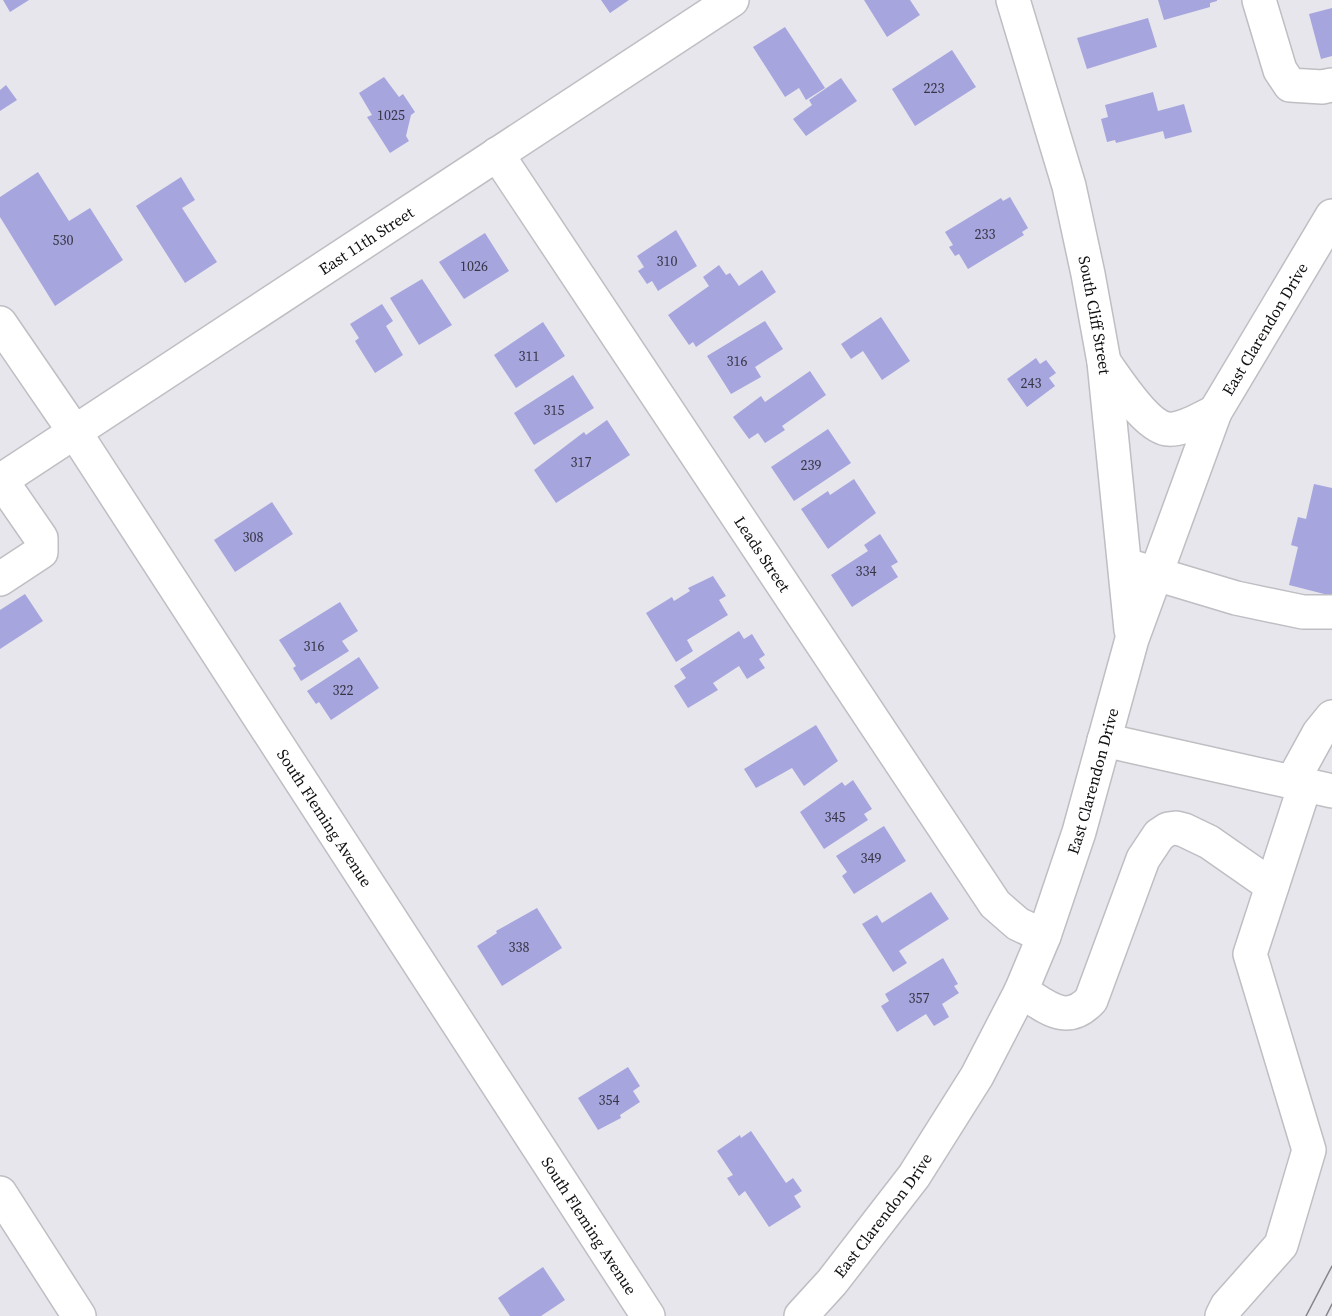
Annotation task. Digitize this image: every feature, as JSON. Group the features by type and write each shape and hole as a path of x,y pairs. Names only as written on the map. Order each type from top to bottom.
{"street":[{"name":"East 11th Street","path":"1,480 732,0"},
{"name":"South Cliff Street","path":"1013,0 1069,186 1088,274 1104,362 1132,639"},
{"path":"1259,0 1280,70 1290,85 1322,87 1332,85"},
{"name":"Leads Street","path":"496,154 995,904 1018,924 1044,936"},
{"name":"East Clarendon Drive","path":"801,1316 832,1281 914,1176 976,1076 1021,991 1044,936 1079,832 1132,639 1215,412 1332,216"},
{"name":"South Fleming Avenue","path":"0,323 74,431 648,1316"},
{"path":"1104,362 1146,418 1166,429 1182,427 1215,412"},
{"path":"0,579 41,552 41,538 1,480"},
{"path":"1124,564 1236,598 1303,612 1332,612"},
{"path":"1222,1316 1227,1306 1281,1245 1309,1149 1250,954 1272,886 1310,786 1319,733 1332,717"},
{"path":"1104,740 1310,786"},
{"path":"1021,991 1059,1014 1082,1010 1091,1000 1143,859 1158,835 1168,829 1184,830 1209,842 1272,886"},
{"path":"0,1193 79,1316"}],"building":[{"path":"3,0 29,0 10,12"},
{"path":"601,0 629,0 610,13"},
{"path":"864,0 910,0 920,15 887,37"},
{"path":"1158,0 1217,1 1210,3 1210,7 1164,20"},
{"path":"1332,8 1332,56 1321,59 1309,14"},
{"path":"1148,18 1157,47 1087,69 1077,38"},
{"path":"785,27 825,88 806,100 799,88 785,97 753,47"},
{"path":"952,50 976,87 915,126 892,89"},
{"path":"384,77 399,97 403,94 415,112 411,115 406,136 409,141 390,153 367,117 372,115 359,93"},
{"path":"841,78 857,101 806,136 793,119 812,105 809,100"},
{"path":"6,85 17,100 0,111 0,90"},
{"path":"1153,92 1158,111 1184,104 1192,132 1165,139 1163,131 1116,143 1115,140 1107,142 1101,119 1108,117 1105,105"},
{"path":"38,172 69,221 90,208 123,260 55,306 0,217 0,197"},
{"path":"181,177 195,200 182,208 217,262 185,283 136,206"},
{"path":"1010,197 1028,228 1022,232 1024,235 968,269 959,254 955,256 949,247 953,245 945,232 1001,198 1003,201"},
{"path":"676,230 697,266 658,291 652,281 647,284 638,271 644,267 637,256"},
{"path":"485,233 509,271 464,299 439,262"},
{"path":"719,265 726,275 730,273 739,286 762,270 776,292 696,347 693,342 689,345 668,315 709,286 703,277"},
{"path":"422,279 452,325 419,345 390,298"},
{"path":"382,304 393,321 386,326 403,355 375,373 355,341 359,338 350,324"},
{"path":"881,317 910,361 882,380 863,351 851,359 841,344"},
{"path":"765,321 783,349 755,367 761,377 731,394 707,356"},
{"path":"543,322 565,356 516,388 494,355"},
{"path":"1036,358 1040,364 1046,360 1056,373 1049,378 1055,386 1027,407 1007,379"},
{"path":"810,371 826,395 782,426 785,430 765,443 758,433 749,439 733,417 761,396 765,402"},
{"path":"573,375 594,408 534,445 514,413"},
{"path":"607,420 630,455 556,503 534,470 584,432 586,435"},
{"path":"828,429 851,463 794,501 771,467"},
{"path":"854,479 876,513 828,549 801,509 828,491 830,495"},
{"path":"1314,484 1332,488 1332,596 1289,585 1298,547 1291,545 1298,517 1306,519"},
{"path":"272,502 293,534 235,572 214,540"},
{"path":"880,534 898,562 891,566 898,577 852,607 831,575 868,551 864,545"},
{"path":"713,576 726,596 719,600 728,615 687,640 693,651 676,662 646,613 672,597 674,601 690,591 688,588"},
{"path":"25,594 43,621 0,649 0,610"},
{"path":"340,602 358,631 342,641 349,651 301,681 293,668 296,666 279,640"},
{"path":"739,631 744,639 752,634 765,655 759,659 765,668 747,679 739,666 713,683 718,690 688,708 674,686 686,678 680,669"},
{"path":"359,657 379,688 331,720 319,702 316,704 307,691"},
{"path":"816,725 838,761 804,786 792,768 756,788 744,769"},
{"path":"853,780 872,809 864,814 868,820 824,849 800,812 842,782 845,786"},
{"path":"884,826 906,861 854,894 842,876 847,872 836,856"},
{"path":"931,892 949,919 899,951 907,963 893,972 862,924 877,915 882,923"},
{"path":"537,908 562,948 502,986 477,946 497,933 496,931"},
{"path":"943,958 958,984 954,986 959,993 942,1004 949,1017 934,1026 926,1014 897,1032 881,1006 889,1001 885,994"},
{"path":"628,1067 640,1086 633,1091 640,1102 620,1115 621,1118 598,1130 578,1098"},
{"path":"751,1131 786,1183 793,1178 802,1191 794,1196 801,1207 769,1227 745,1191 739,1196 727,1178 733,1175 717,1151 740,1135 741,1138"},
{"path":"543,1267 565,1300 541,1316 510,1316 498,1298"}],"tram line":[{"path":"1306,1316 1332,1266"},
{"path":"1326,1316 1332,1304"}]}
